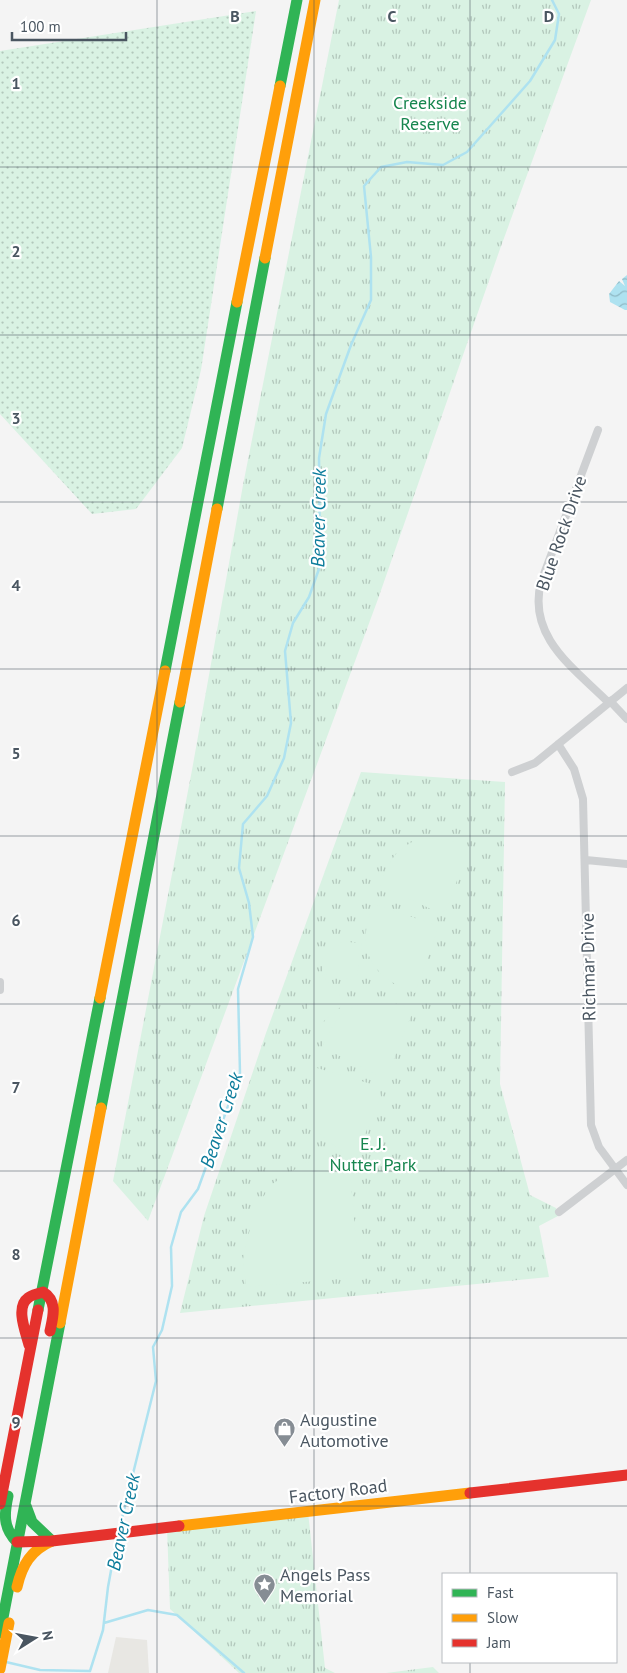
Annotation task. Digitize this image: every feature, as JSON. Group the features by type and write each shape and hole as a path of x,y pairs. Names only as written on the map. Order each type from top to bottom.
{"main road":[{"path":"0,1504 297,0"},
{"path":"0,1669 3,1632 17,1542 66,1300 146,867 315,0"},
{"path":"28,1359 29,1340 22,1315 23,1304 27,1298 43,1292"},
{"path":"3,1632 23,1564 37,1548 52,1541 31,1523 27,1516 24,1466 53,1314 52,1298 43,1292"},
{"path":"17,1542 7,1530 4,1514 40,1334 39,1308"},
{"path":"0,1464 8,1422 18,1410"},
{"name":"Factory Road","path":"17,1542 52,1541 627,1475"},
{"path":"0,1570 2,1580 0,1601"}],"street":[{"name":"Blue Rock Drive","path":"598,430 541,582 538,606 541,623 554,648 627,719"},
{"path":"512,772 535,762 627,688"},
{"name":"Richmar Drive","path":"558,744 574,769 582,789 586,860 590,1120 596,1142 627,1186"},
{"path":"586,860 627,864"},
{"path":"0,982 0,990"},
{"path":"559,1212 627,1160"}],"shaded area":[{"path":"116,1637 147,1640 149,1673 108,1673"}],"green space":[{"name":"Creekside Reserve","path":"339,0 591,0 500,249 378,599 148,1221 113,1181 192,770 243,485"},
{"path":"256,11 201,370 182,448 136,509 92,514 0,414 0,51"},
{"name":"E. J. Nutter Park","path":"361,772 505,782 500,1084 530,1195 556,1208 558,1216 539,1226 549,1277 180,1313 204,1216 266,1033"},
{"path":"421,838 450,840 468,849 447,909 440,913 380,886 394,856 405,846"},
{"path":"374,904 435,925 437,931 415,993 387,979 377,970 370,959 366,935 368,920"},
{"path":"343,941 362,944 357,976 353,980 322,974 323,958"},
{"path":"322,975 343,999 343,1005 319,1025 307,1014 307,988"},
{"path":"369,1001 400,1004 413,1011 389,1071 379,1076 322,1047 339,1017 351,1008"},
{"path":"317,1068 378,1086 381,1096 355,1158 328,1141 318,1132 312,1122 308,1112 307,1099"},
{"path":"327,1158 349,1158 358,1266 352,1278 246,1287 243,1259 252,1220 269,1186 305,1163"},
{"path":"308,1512 325,1668 335,1673 239,1673 170,1609 167,1528"},
{"path":"433,1667 439,1673 386,1673"}],"water":[{"path":"627,275 627,310 625,310 610,302 609,294 619,281 625,286 622,279"}],"waterway":[{"name":"Beaver Creek","path":"119,1530 156,1381 153,1347 162,1330 172,1286 171,1247 181,1212 198,1189 240,1073 238,989 253,937 249,903 239,868 243,824 267,796 284,758 291,723 285,651 293,623 309,597 320,566 319,458 326,414 351,345 371,300 371,257 364,186 381,167 407,162 443,165 467,152 530,81 555,40 559,14 552,0"},
{"name":"Beaver Creek","path":"6,1662 40,1670 90,1671 103,1630 108,1587 117,1538"},
{"name":"Beaver Creek","path":"104,1623 148,1610 177,1615 244,1673"}],"traffic: fast":[{"path":"280,86 297,0"},
{"path":"217,509 265,258"},
{"path":"165,671 237,302"},
{"path":"101,1108 180,702"},
{"path":"38,1310 100,998"},
{"path":"0,1633 60,1323"},
{"path":"8,1496 6,1509 7,1526 12,1537 17,1542"},
{"path":"26,1506 32,1522 52,1541"}],"traffic: slow":[{"path":"265,258 315,0"},
{"path":"237,302 280,86"},
{"path":"180,702 217,509"},
{"path":"100,998 165,671"},
{"path":"60,1323 101,1108"},
{"path":"179,1526 470,1493"},
{"path":"17,1587 28,1559 38,1549 52,1541"},
{"path":"0,1669 9,1623"}],"traffic: jam":[{"path":"29,1345 22,1314 24,1302 29,1297 43,1292 51,1300 53,1310 50,1331"},
{"path":"0,1504 38,1310"},
{"path":"470,1493 627,1475"},
{"path":"17,1542 52,1541 179,1526"}],"place":[{"name":"Augustine Automotive","path":"284,1448"},
{"name":"Angels Pass Memorial","path":"264,1603"}]}
